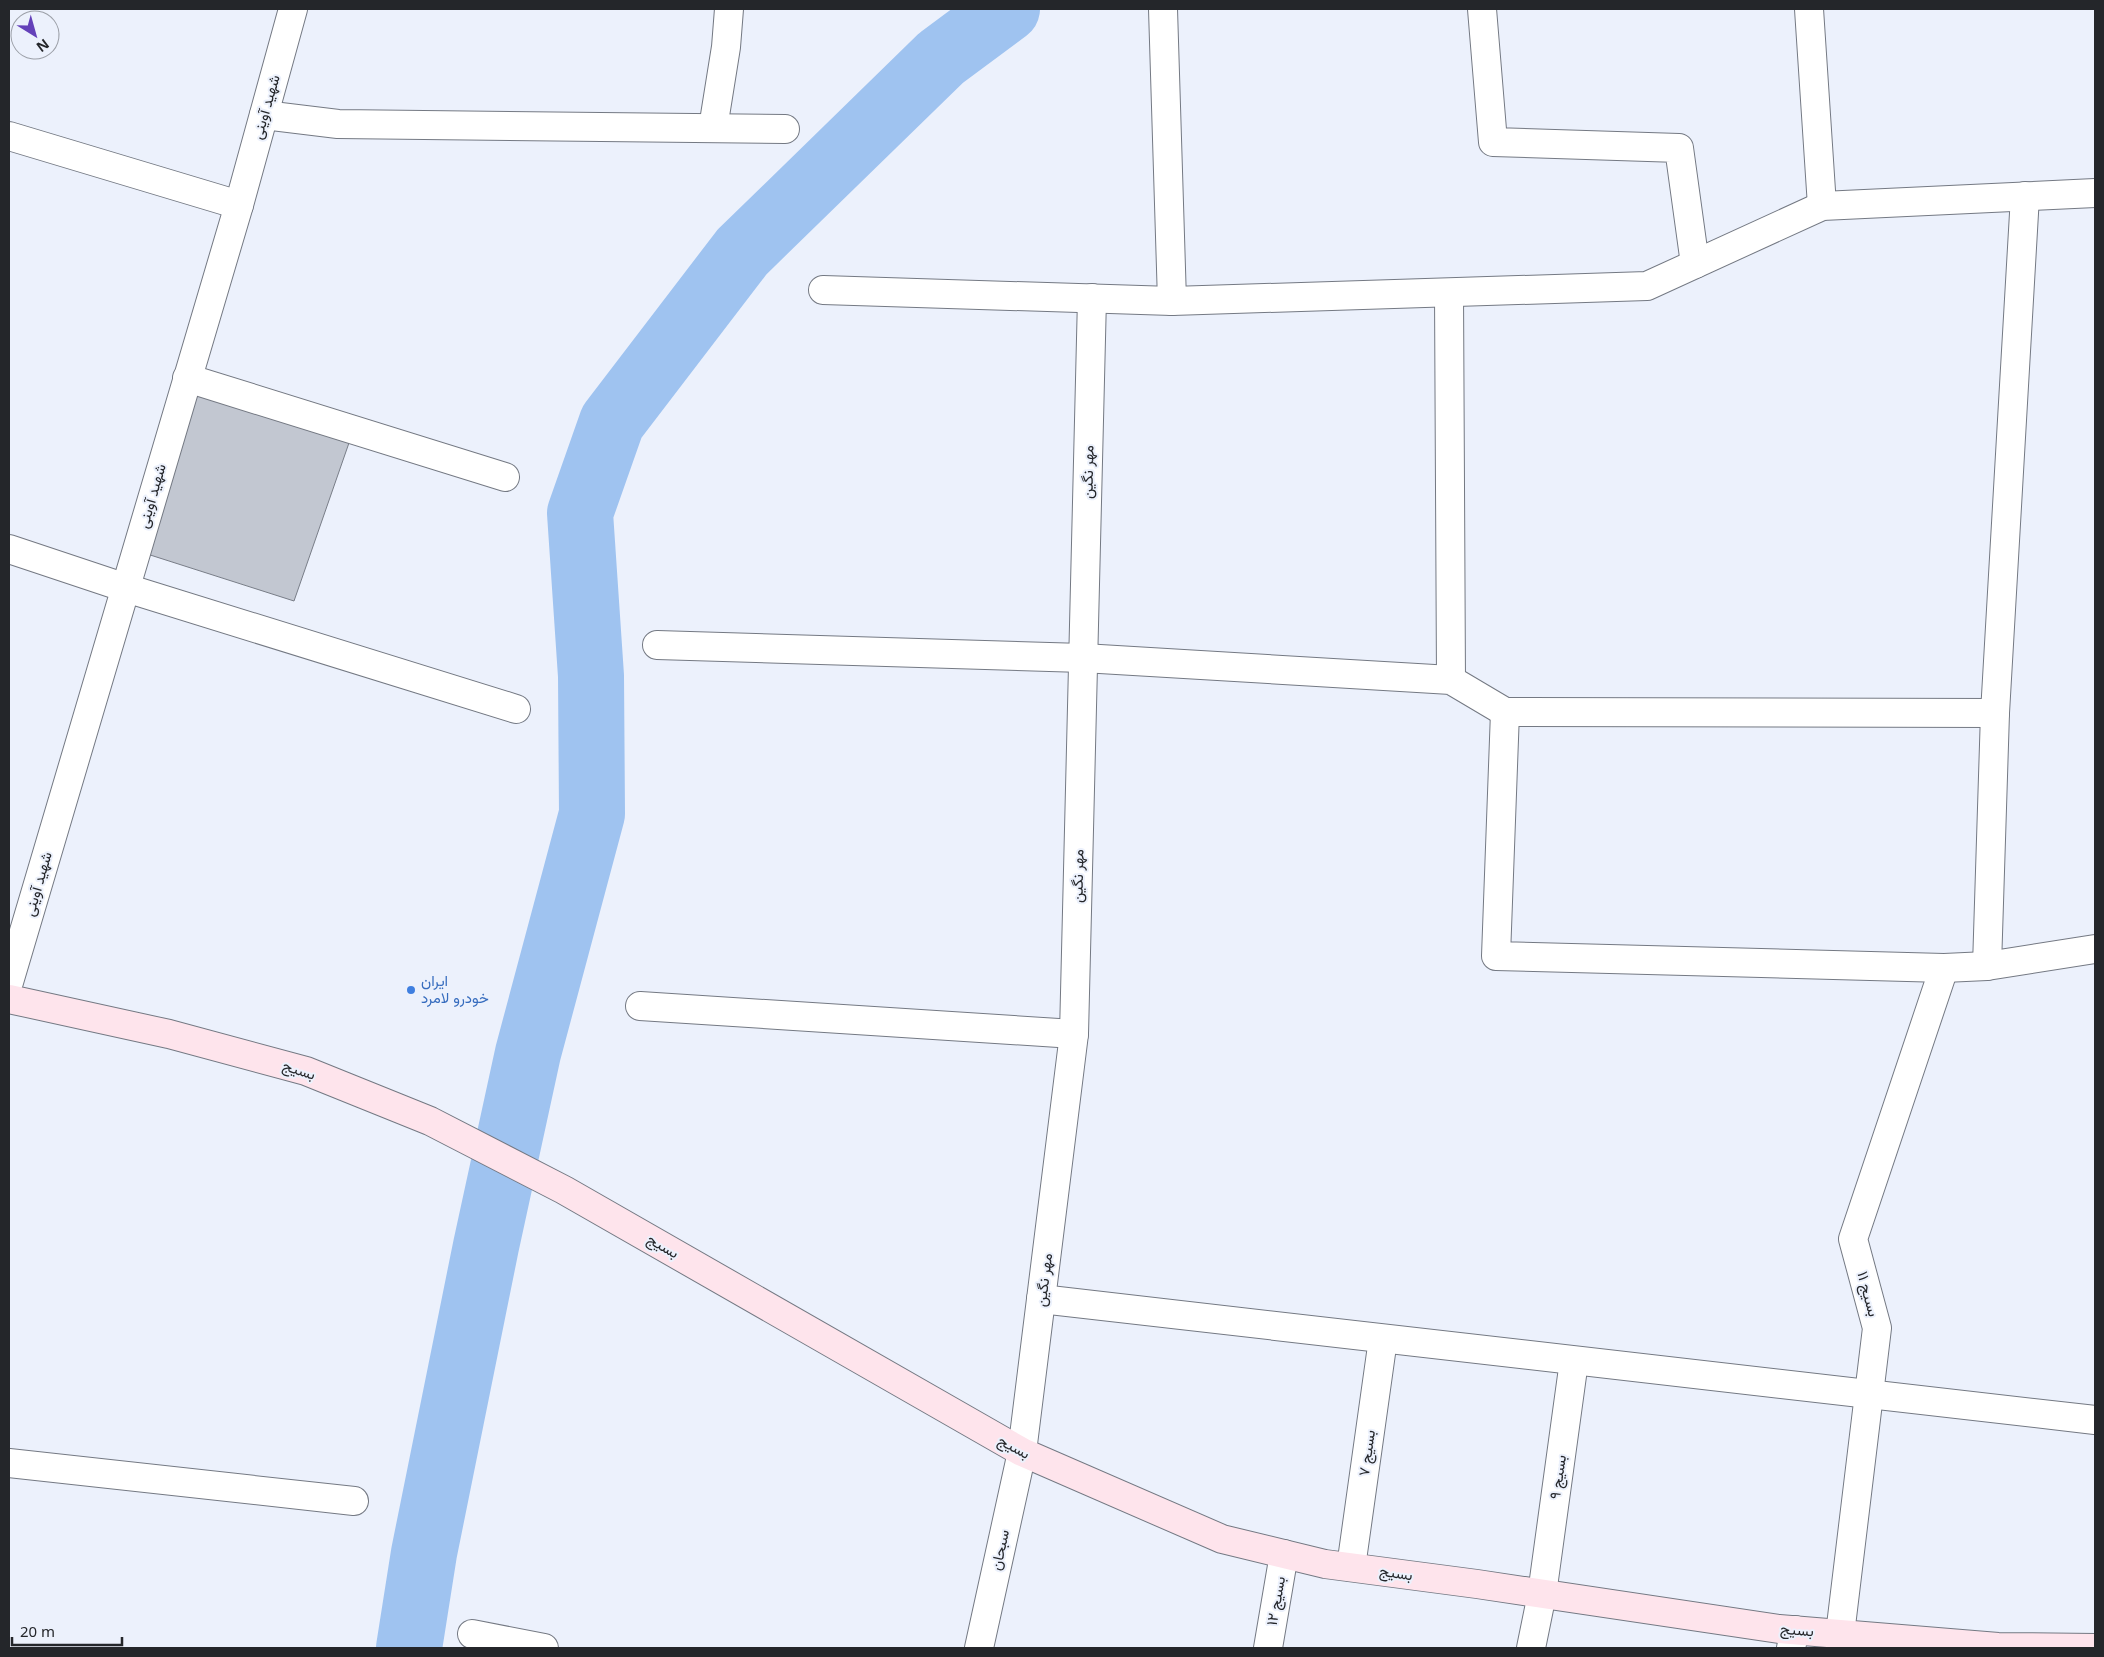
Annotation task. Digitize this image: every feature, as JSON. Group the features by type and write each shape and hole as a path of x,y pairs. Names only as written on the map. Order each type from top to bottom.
{"main road":[{"name":"بسیج","path":"9,999 169,1034 306,1072 430,1122 564,1190 1022,1452 1222,1539 1325,1564 1542,1594 1793,1639 1840,1634 1998,1648 2095,1648"}],"street":[{"name":"شهید آوینی","path":"9,982 239,205 293,9"},
{"path":"713,128 726,47 728,9"},
{"path":"1163,9 1172,301"},
{"path":"1482,9 1493,142 1679,148 1695,264"},
{"path":"1809,9 1822,206"},
{"path":"264,115 338,124 785,130"},
{"path":"9,136 239,205"},
{"path":"823,290 1172,301 1647,286 1822,206 2095,193"},
{"path":"1987,966 1995,713 2024,196"},
{"path":"1449,292 1451,680"},
{"name":"مهر نگین","path":"1022,1452 1074,1034 1092,298"},
{"path":"187,378 505,477"},
{"path":"9,549 126,588 516,709"},
{"path":"657,645 1083,658 1451,680 1505,712 1995,713"},
{"path":"1505,712 1496,956 1944,968 1987,966 2095,949"},
{"name":"بسیج ۱۱","path":"1840,1634 1876,1328 1853,1239 1944,968"},
{"path":"640,1006 1074,1034"},
{"path":"1041,1299 2095,1420"},
{"name":"بسیج ۷","path":"1351,1567 1383,1339"},
{"name":"بسیج ۹","path":"1531,1648 1542,1594 1574,1361"},
{"name":"سبحان","path":"978,1648 1022,1452"},
{"path":"9,1463 354,1501"},
{"name":"بسیج ۱۲","path":"1268,1648 1284,1554"},
{"path":"472,1634 544,1648"}],"building":[{"path":"196,393 350,440 294,601 144,553"}],"waterway":[{"path":"409,1648 424,1553 486,1246 528,1053 592,814 591,676 580,513 612,422 742,252 941,58 1007,9"}],"place":[{"name":"ایران خودرو لامرد","path":"411,990"}]}
